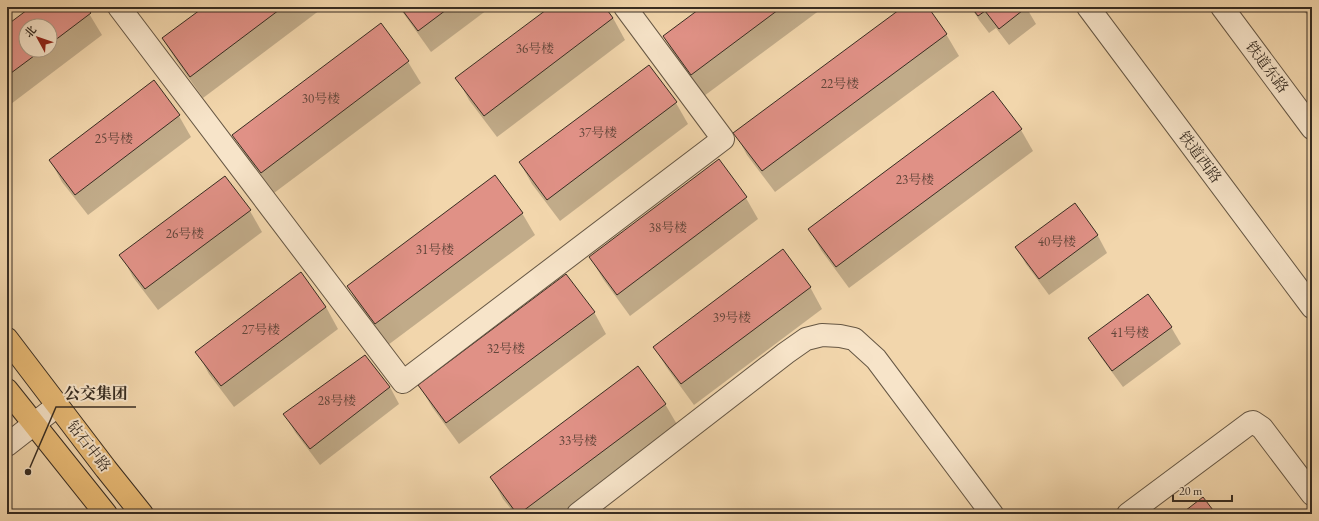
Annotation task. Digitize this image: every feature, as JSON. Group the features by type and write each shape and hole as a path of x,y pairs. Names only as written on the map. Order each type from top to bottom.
{"main road":[{"name":"钻石中路","path":"7,339 57,406 142,514"},
{"name":"钻石中路","path":"7,390 106,514"}],"street":[{"path":"119,7 403,382 724,139 626,7"},
{"name":"铁道西路","path":"1088,7 1312,307"},
{"name":"铁道东路","path":"1222,7 1312,128"},
{"path":"578,514 786,352 806,339 822,335 840,336 854,339 876,359 992,514"},
{"path":"7,445 57,406"},
{"path":"1128,514 1253,422 1262,428 1312,494"}],"building":[{"path":"31,7 86,7 91,13 58,38 58,18 18,18 18,58 31,58 7,76 7,25"},
{"path":"204,7 283,7 190,77 162,38"},
{"path":"400,7 450,7 418,31"},
{"path":"550,7 605,7 613,18 484,116 455,78"},
{"path":"702,7 782,7 691,75 663,36"},
{"path":"903,7 928,7 947,34 762,171 733,133"},
{"path":"971,7 1027,7 999,29 985,11 978,16"},
{"path":"381,23 409,61 261,173 232,135"},
{"path":"649,65 677,102 547,200 519,162"},
{"path":"154,80 180,115 75,195 49,160"},
{"path":"993,91 1022,129 836,267 808,229"},
{"path":"719,159 747,197 617,295 589,257"},
{"path":"495,175 523,213 375,324 347,286"},
{"path":"225,176 251,210 145,289 119,255"},
{"path":"1075,203 1098,235 1039,279 1015,247"},
{"path":"783,249 811,287 681,384 653,347"},
{"path":"301,272 326,307 221,386 195,352"},
{"path":"566,274 595,312 446,423 418,385"},
{"path":"1148,294 1172,327 1112,371 1088,338"},
{"path":"365,355 390,387 310,449 283,414"},
{"path":"638,366 666,404 517,514 490,477"},
{"path":"1203,497 1216,514 1181,514"}],"place":[{"name":"公交集团","path":"28,472"}]}
